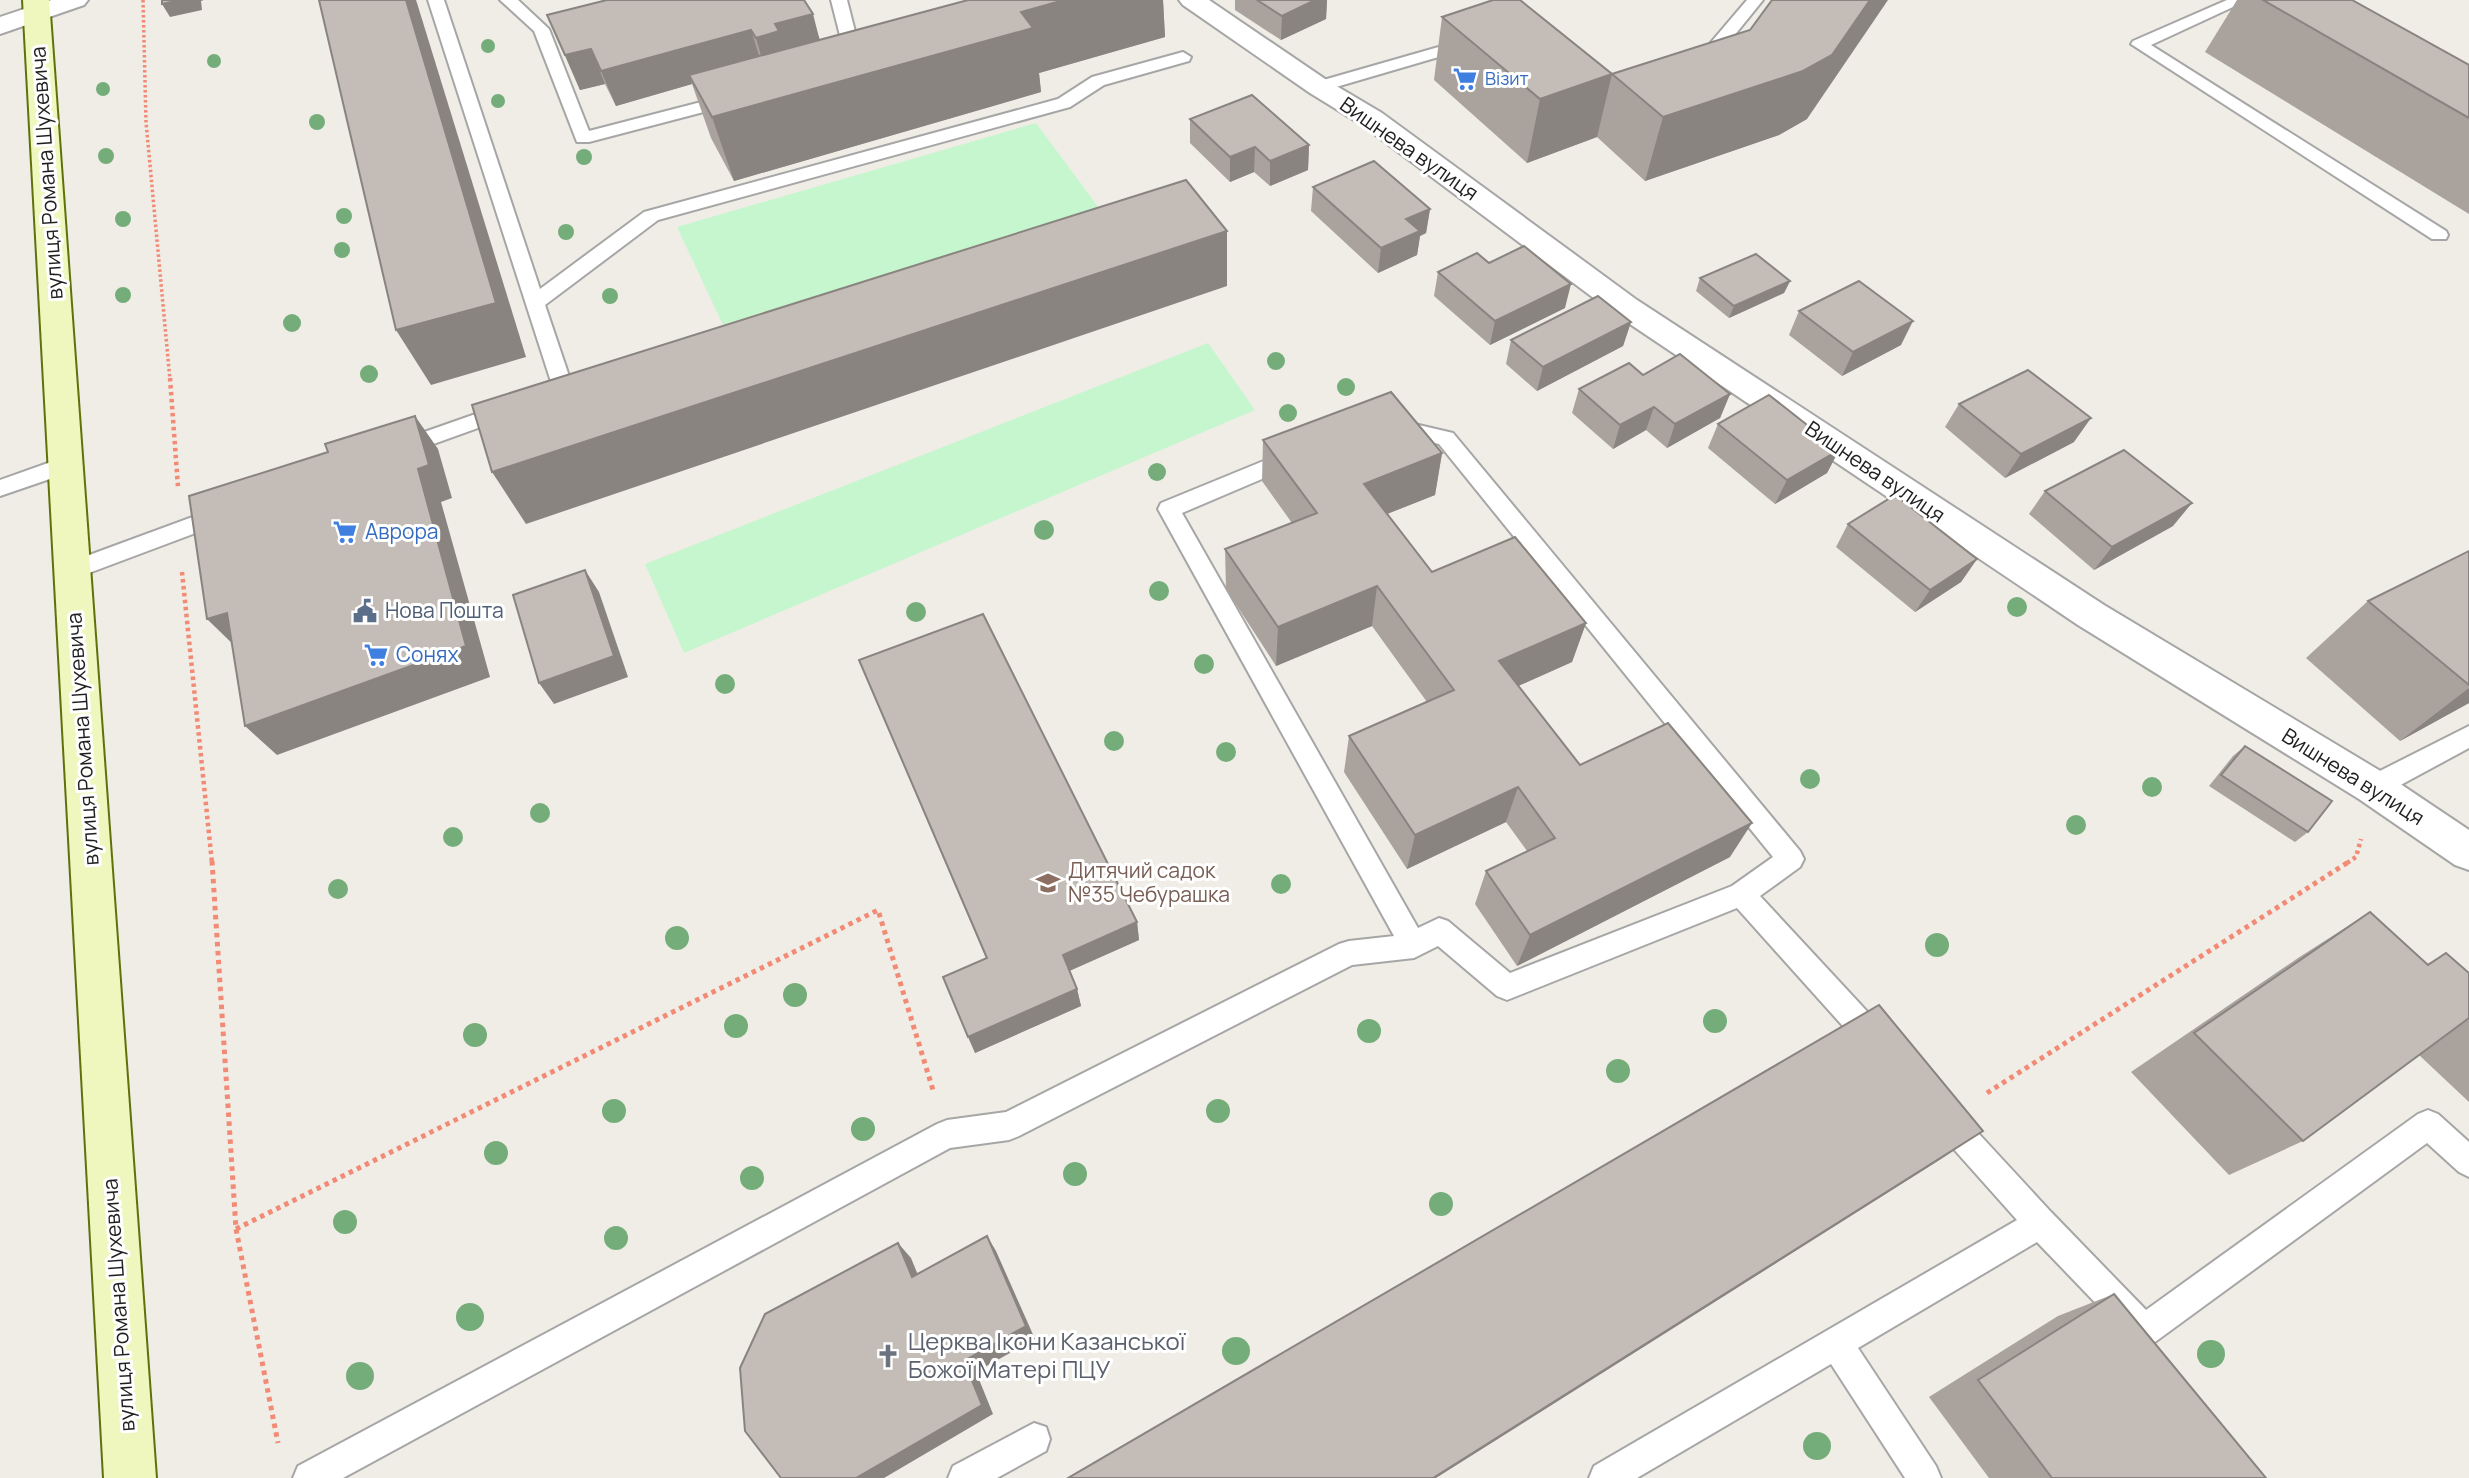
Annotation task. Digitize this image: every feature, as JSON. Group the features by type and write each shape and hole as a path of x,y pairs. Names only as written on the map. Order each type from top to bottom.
{"main road":[{"name":"вулиця Романа Шухевича","path":"36,7 130,1478"}],"street":[{"path":"0,26 36,7 75,0"},
{"name":"Вишнева вулиця","path":"1192,0 1319,87 1372,119 1626,307 2091,615 2373,788 2469,852"}],"lane":[{"path":"385,453 571,389 536,302 436,0"},
{"path":"508,0 541,29 583,138 752,94"},
{"path":"839,0 855,66 842,70"},
{"path":"1690,79 1755,0"},
{"path":"2244,2 2138,44 2439,235"},
{"path":"1319,87 1492,37"},
{"path":"536,302 651,216 1064,103 1098,81 1184,57"},
{"path":"310,1478 947,1134 1009,1126 1349,953 1415,946 1439,930 1507,987 1741,894 1791,859 1446,438 1376,422 1168,509 1415,946"},
{"path":"0,488 65,465"},
{"path":"73,570 244,506"},
{"path":"2373,788 2469,736"},
{"path":"1741,894 1900,1069"},
{"path":"1937,1109 2040,1223 2144,1331 2428,1124 2469,1162"},
{"path":"1606,1478 2040,1223"},
{"path":"1836,1343 1924,1478"},
{"path":"965,1478 1034,1439"}],"path":[{"path":"143,0 144,101 174,396 181,570 214,870 236,1229 279,1452"},
{"path":"1937,1109 2356,857 2373,788"},
{"path":"236,1229 878,910 947,1134"}],"green space":[{"path":"1036,123 1099,208 723,325 677,227"},
{"path":"1208,343 1255,410 684,653 645,564"}],"building":[{"path":"162,0 180,0 162,4"},
{"path":"319,0 406,0 496,303 396,330"},
{"path":"607,0 804,0 813,14 775,24 779,31 756,38 751,30 601,71 591,49 565,55 547,15"},
{"path":"968,0 1064,0 1021,12 1033,28 712,117 689,75"},
{"path":"1257,0 1315,0 1282,16"},
{"path":"1493,0 1520,0 1612,74 1540,99 1442,17"},
{"path":"1772,0 1870,0 1832,55 1803,71 1663,117 1612,74 1750,30"},
{"path":"2263,0 2352,0 2469,65 2469,118"},
{"path":"1252,95 1309,145 1270,161 1255,147 1230,157 1190,119"},
{"path":"1374,161 1430,209 1406,219 1420,231 1381,248 1313,187"},
{"path":"1186,180 1227,231 492,472 472,405"},
{"path":"1524,246 1571,284 1495,321 1438,272 1477,253 1489,263"},
{"path":"1756,254 1790,281 1734,306 1700,278"},
{"path":"1859,281 1913,321 1853,352 1799,311"},
{"path":"1598,296 1631,322 1543,367 1511,340"},
{"path":"1680,354 1730,394 1675,424 1654,407 1620,425 1579,389 1629,363 1643,375"},
{"path":"2028,370 2091,418 2021,454 1959,404"},
{"path":"1391,392 1442,453 1364,484 1432,572 1515,537 1586,623 1499,661 1580,765 1668,723 1752,823 1530,935 1486,871 1555,838 1518,787 1415,835 1349,736 1454,690 1377,586 1278,627 1225,549 1317,513 1263,440"},
{"path":"1769,395 1839,450 1787,480 1718,424"},
{"path":"415,416 429,465 418,469 466,646 245,726 227,613 207,619 189,496 328,452 325,444"},
{"path":"2124,450 2192,503 2112,547 2045,491"},
{"path":"1895,495 1977,559 1930,590 1848,524"},
{"path":"2469,551 2469,685 2368,601"},
{"path":"585,570 614,656 539,683 513,595"},
{"path":"983,614 1137,922 1063,955 1077,989 968,1037 943,977 987,958 859,660"},
{"path":"2245,746 2332,801 2308,832 2221,775"},
{"path":"2370,912 2428,965 2446,953 2469,973 2469,1018 2303,1141 2194,1033"},
{"path":"1879,1005 1983,1131 1433,1478 1068,1478"},
{"name":"Церква Ікони Казанської Божої Матері ПЦУ","path":"987,1236 1026,1326 964,1361 982,1405 856,1478 781,1478 745,1431 740,1368 765,1314 898,1243 912,1277"},
{"path":"2114,1294 2266,1478 2052,1478 1978,1380"}],"place":[{"name":"Візит","path":"1465,79"},
{"name":"Аврора","path":"345,532"},
{"name":"Нова Пошта","path":"365,611"},
{"name":"Сонях","path":"376,655"},
{"name":"Дитячий садок №35 Чебурашка","path":"1048,883"},
{"name":"Церква Ікони Казанської Божої Матері ПЦУ","path":"888,1356"}]}
